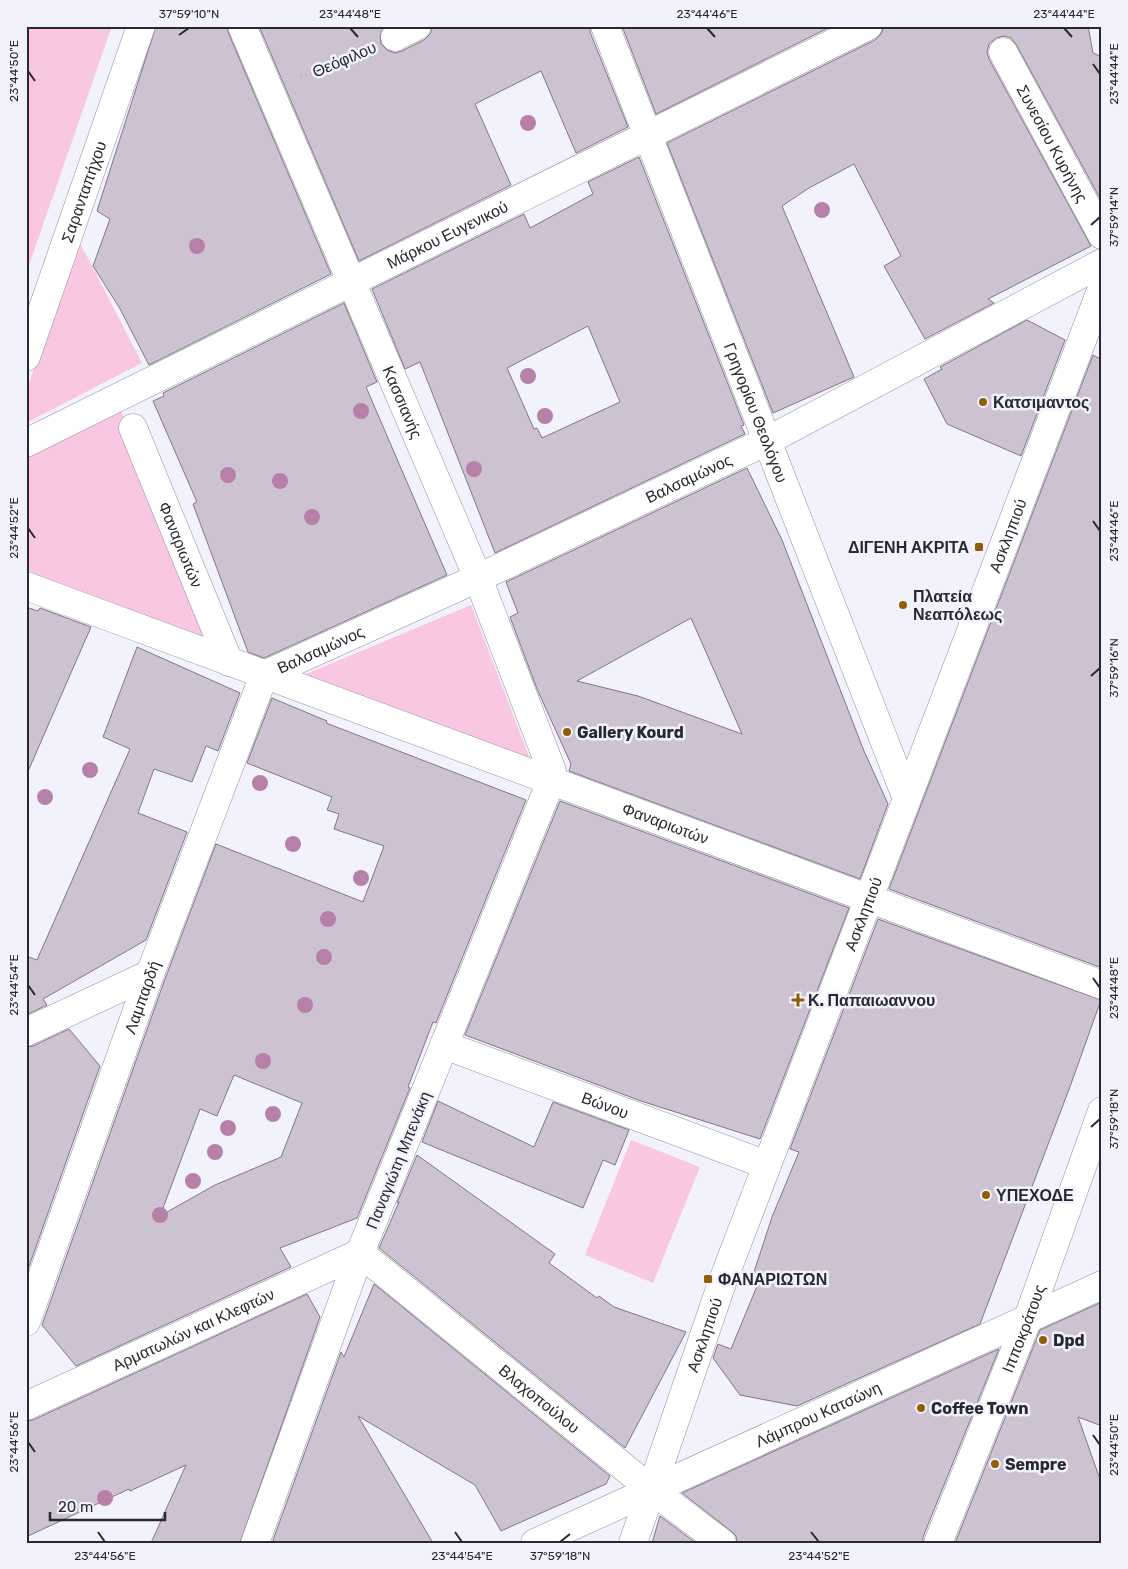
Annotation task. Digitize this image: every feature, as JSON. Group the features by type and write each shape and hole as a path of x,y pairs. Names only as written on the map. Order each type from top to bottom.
{"street":[{"name":"Σαρανταπήχου","path":"26,357 141,26"},
{"name":"Κασσιανής","path":"242,26 478,578 552,771 551,781"},
{"name":"Γρηγορίου Θεολόγου","path":"605,26 906,799"},
{"name":"Μάρκου Ευγενικού","path":"26,443 868,26"},
{"name":"Συνεσίου Κυρήνης","path":"1003,52 1102,234"},
{"name":"Βαλσαμώνος","path":"264,674 478,578 768,441 1102,263"},
{"name":"Ασκληπιού","path":"633,1543 722,1283 1102,288"},
{"name":"Φαναριωτών","path":"133,428 229,662"},
{"name":"Φαναριωτών","path":"26,586 1102,984"},
{"name":"Λαμπαρδή","path":"26,1322 150,974 264,674"},
{"name":"Παναγιώτη Μπενάκη","path":"255,1543 360,1253 551,781"},
{"path":"26,1032 150,974"},
{"name":"Βώνου","path":"444,1045 767,1165"},
{"name":"Ιπποκράτους","path":"938,1543 1028,1318 1102,1111"},
{"name":"Αρματωλών και Κλεφτών","path":"26,1406 360,1253"},
{"name":"Βλαχοπούλου","path":"360,1253 652,1490 722,1543"},
{"name":"Λάμπρου Κατσώνη","path":"535,1543 1102,1285"}],"path":[{"name":"Θεόφιλου","path":"270,91 406,32"}],"shaded area":[{"path":"26,26 112,26 26,274"},
{"path":"78,239 142,363 26,423 26,392"},
{"path":"121,411 217,648 26,576 26,457"},
{"path":"471,605 530,759 299,677"},
{"path":"631,1140 700,1167 653,1283 585,1255"}],"building":[{"path":"156,26 227,26 331,274 149,365 119,307 93,266 110,219 97,211"},
{"path":"259,26 384,26 380,36 381,44 387,50 395,53 424,40 430,34 433,26 590,26 590,32 628,127 576,153 541,71 475,104 511,185 359,261"},
{"path":"622,26 832,26 656,114"},
{"path":"884,26 1088,26 1093,53 1102,57 1102,202 1016,44 1011,38 1004,36 996,38 989,44 987,52 989,59 1091,246 988,299 994,303 925,339 884,266 901,256 854,164 809,188 782,206 854,377 773,413 667,143 875,40 881,34"},
{"path":"639,157 744,425 741,426 745,434 495,553 420,362 405,369 372,289 524,214 530,228 593,194 588,182","holes":["588,326 620,402 542,438 537,428 534,429 507,368"]},
{"path":"344,303 377,382 366,387 447,575 264,658 248,652 193,504 197,502 153,401 164,396 163,393"},
{"name":"Κατσιμαντος","path":"1027,320 1065,340 1021,456 947,424 924,379 942,369 940,367"},
{"path":"1093,355 1102,360 1102,968 889,889"},
{"path":"747,468 782,540 864,751 888,804 860,879 569,771 571,764 537,689 510,617 518,613 506,582","holes":["691,618 742,734 638,696 577,681"]},
{"path":"26,607 38,611 40,608 91,627 26,776"},
{"path":"137,647 240,693 218,751 206,746 192,782 154,769 138,813 187,832 146,940 43,999 47,1005 26,1015 26,956 37,960 130,749 103,737"},
{"path":"272,698 327,721 326,723 526,800 436,1023 433,1022 408,1087 410,1088 357,1218 280,1248 291,1267 76,1366 42,1325 165,979 216,844 363,902 384,846 334,829 339,814 327,810 332,797 247,763","holes":["234,1075 302,1103 281,1157 215,1185 160,1216 200,1109 217,1116"]},
{"path":"560,801 849,908 760,1139 641,1101 465,1035"},
{"path":"878,919 1101,1000 980,1324 797,1406 740,1395 713,1358 718,1344 731,1349 762,1274 754,1272 772,1217 799,1152 790,1149"},
{"path":"69,1029 100,1066 26,1275 26,1047 33,1046"},
{"path":"438,1101 534,1147 553,1102 629,1130 615,1165 603,1160 583,1208 422,1142"},
{"path":"417,1155 555,1254 549,1263 597,1298 599,1296 614,1307 686,1332 625,1448 379,1248"},
{"path":"374,1284 610,1476 606,1484 501,1531 475,1485 358,1416 433,1543 272,1543 341,1352 344,1357"},
{"path":"307,1294 320,1317 240,1543 151,1543 186,1465 130,1491 129,1489 26,1537 26,1421 33,1420"},
{"path":"1102,1302 1102,1426 1078,1417 1102,1485 1102,1543 955,1543 1040,1330"},
{"path":"999,1349 923,1537 923,1543 737,1543 736,1536 731,1531 682,1493"},
{"path":"660,1516 696,1543 652,1543"}],"place":[{"name":"Κατσιμαντος","path":"983,402"},
{"name":"ΔΙΓΕΝΗ ΑΚΡΙΤΑ","path":"979,547"},
{"name":"Πλατεία Νεαπόλεως","path":"903,605"},
{"name":"Gallery Kourd","path":"567,732"},
{"name":"Κ. Παπαιωαννου","path":"798,1000"},
{"name":"ΥΠΕΧΟΔΕ","path":"986,1195"},
{"name":"ΦΑΝΑΡΙΩΤΩΝ","path":"708,1279"},
{"name":"Dpd","path":"1043,1340"},
{"name":"Coffee Town","path":"921,1408"},
{"name":"Sempre","path":"995,1464"}]}
